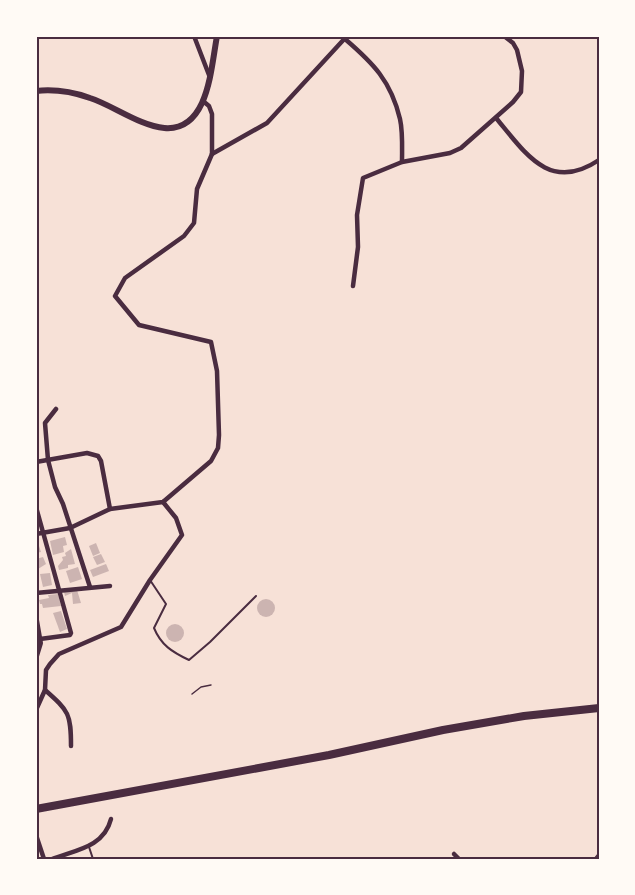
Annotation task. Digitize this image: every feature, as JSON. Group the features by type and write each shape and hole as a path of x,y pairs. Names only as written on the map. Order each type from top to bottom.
{"highway":[{"path":"36,809 329,755 443,730 599,708"}],"street":[{"path":"194,36 209,75"},
{"path":"36,91 50,89 91,98 156,128 182,125 196,114 203,101 217,36"},
{"path":"353,286 358,247 357,215 363,178 402,162 450,153 461,148 518,98 523,83 517,50 513,43 504,36"},
{"path":"212,154 267,123 346,37 372,62 386,81 400,120 402,162"},
{"path":"36,534 70,528 110,510 163,502 211,461 218,448 217,371 211,342 139,325 115,296 125,278 184,236 194,223 197,189 212,154 212,114 209,106 203,101"},
{"path":"496,118 539,165 548,171 565,173 599,160"},
{"path":"56,409 45,423 48,460 55,487 86,569 90,587"},
{"path":"36,462 87,453 98,456 101,461 110,510"},
{"path":"36,710 45,690 46,670 50,664 59,654 121,627 150,580 182,536 176,518 163,502"},
{"path":"36,507 71,633 40,639"},
{"path":"36,592 110,586"},
{"path":"36,621 40,639 36,656"},
{"path":"45,690 60,703 71,720 71,746"},
{"path":"52,859 98,842 104,836 111,819"},
{"path":"36,835 44,859"},
{"path":"454,854 459,859"}],"lane":[{"path":"150,580 166,604 154,628 158,638 170,651 189,660 256,596"},
{"path":"88,846 93,859"}],"path":[{"path":"192,694 201,687 211,685"},
{"path":"594,859 599,853"}],"building":[{"path":"36,537 41,552 36,553"},
{"path":"65,537 67,545 63,546 64,552 53,555 50,541"},
{"path":"96,543 100,553 93,556 89,546"},
{"path":"71,549 75,564 59,570 58,566 63,560 62,557 66,556 65,553"},
{"path":"101,554 105,562 97,565 93,557"},
{"path":"43,557 46,564 36,568 36,559"},
{"path":"106,564 109,571 93,577 90,570"},
{"path":"78,567 82,579 70,583 66,571"},
{"path":"50,573 52,585 43,587 40,574"},
{"path":"77,590 81,603 73,604 72,593 65,596 64,592"},
{"path":"58,594 61,606 43,608 40,604 39,600 49,598 48,595"},
{"path":"266,599 272,602 275,608 272,614 266,617 260,614 257,608 260,602"},
{"path":"61,611 67,629 60,632 53,613"},
{"path":"175,624 181,627 184,633 181,639 175,642 169,639 166,633 169,627"}]}
